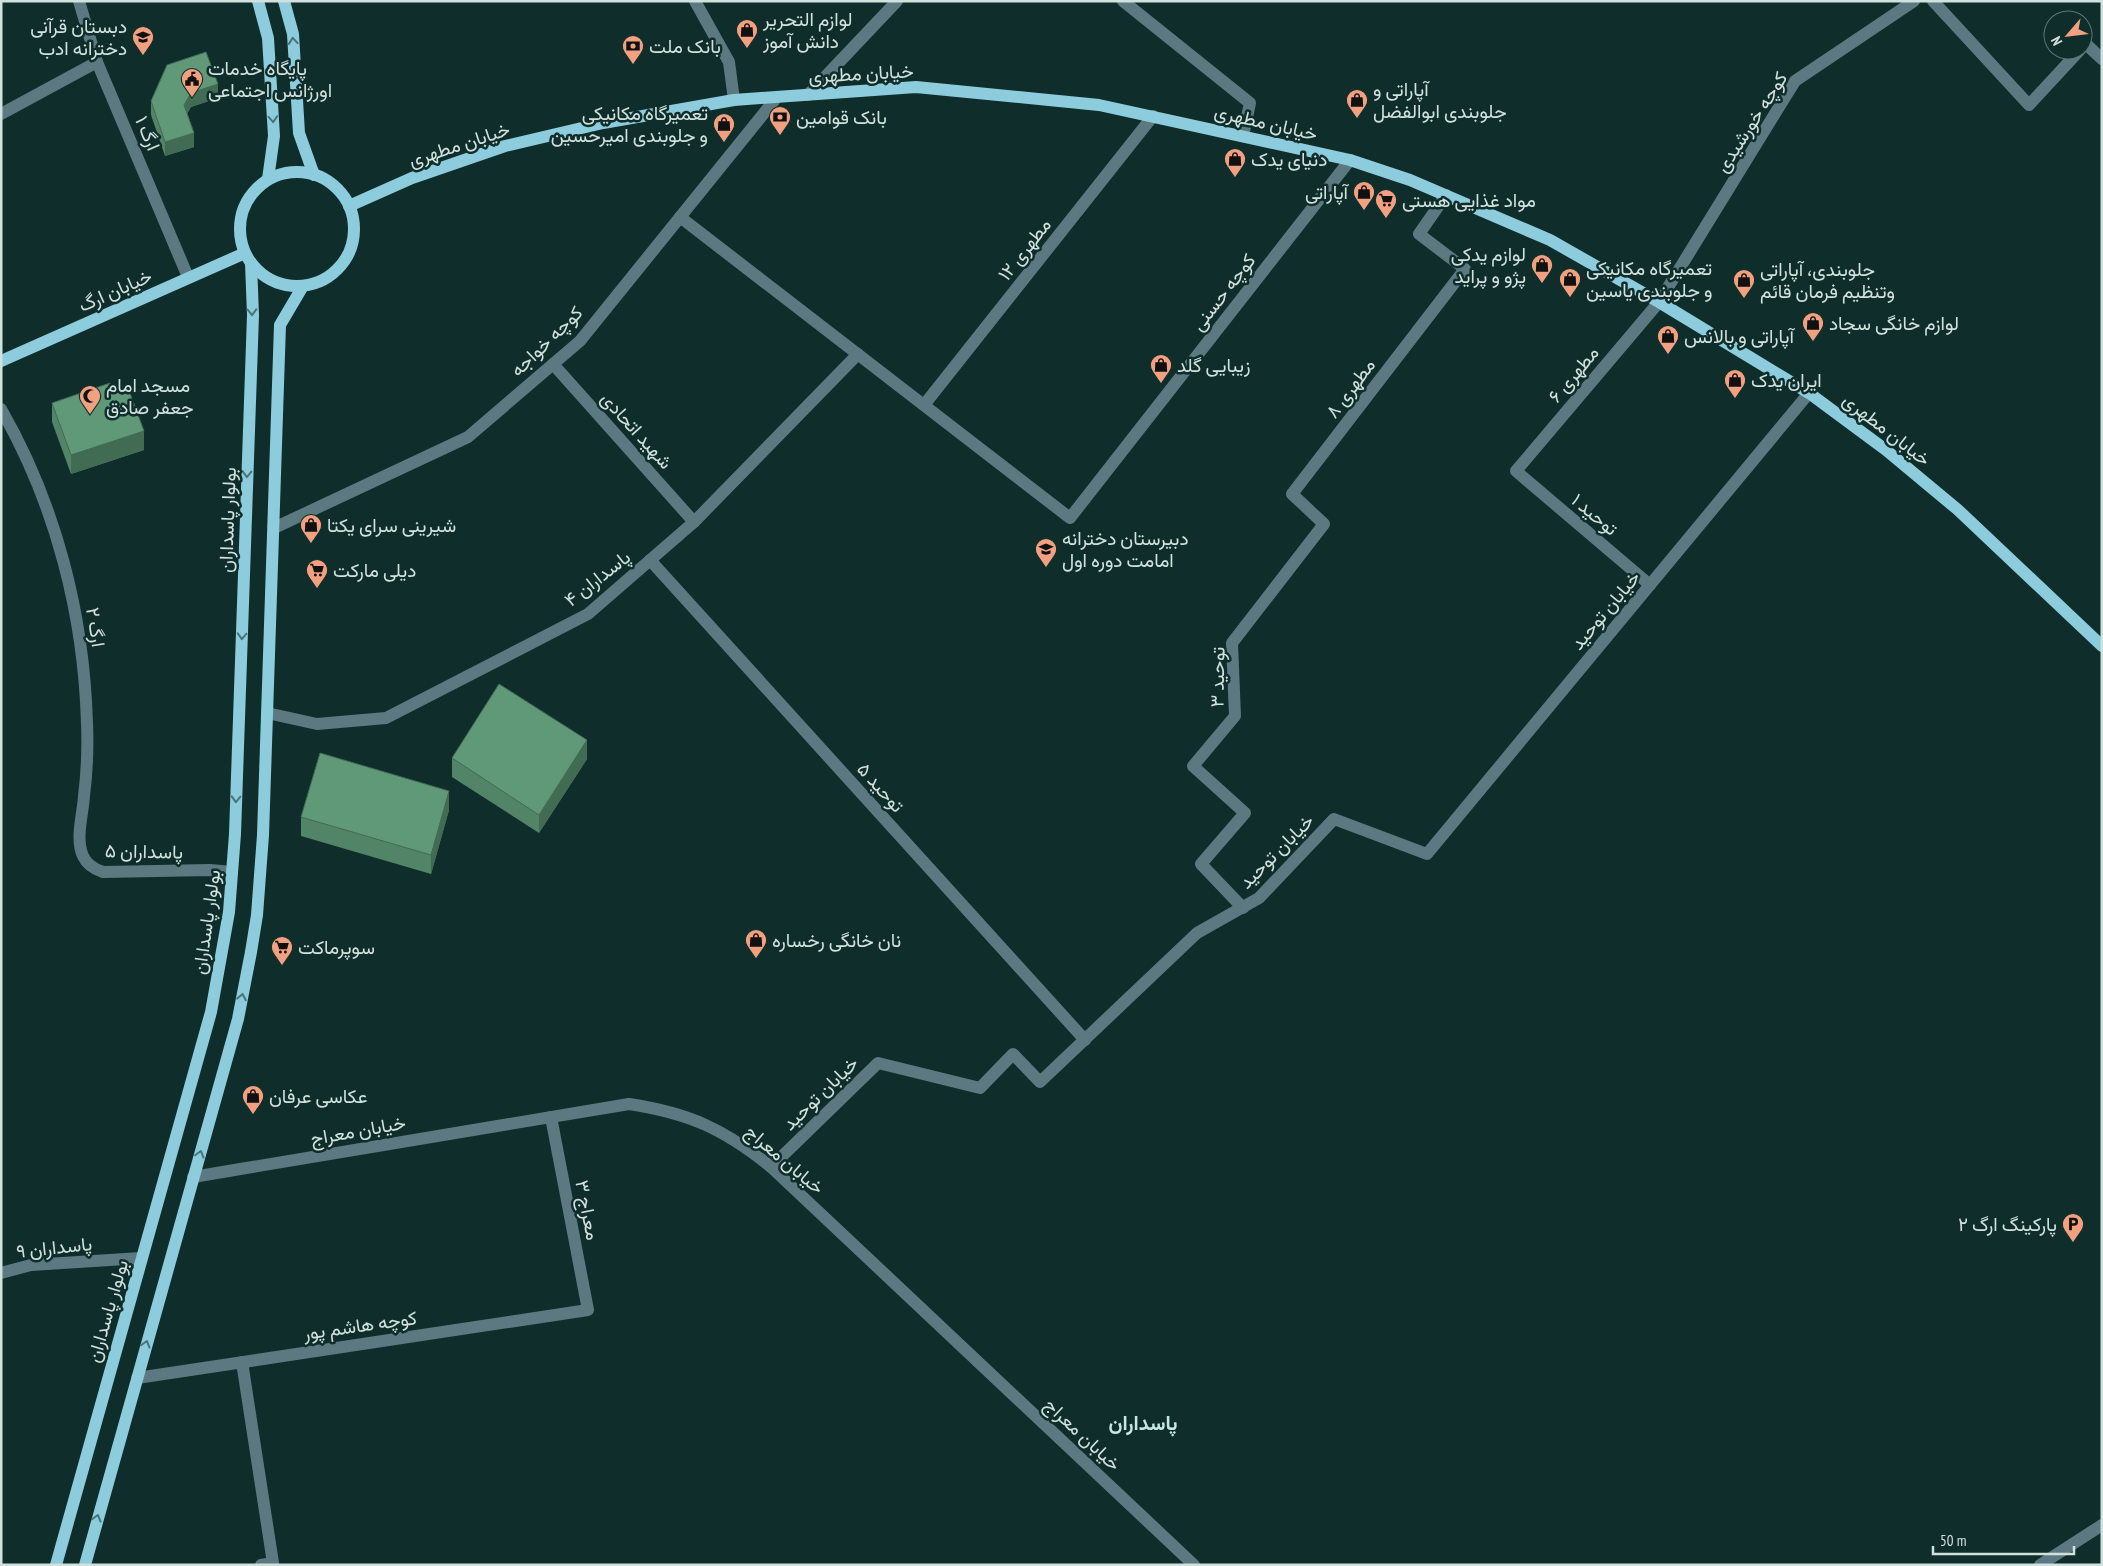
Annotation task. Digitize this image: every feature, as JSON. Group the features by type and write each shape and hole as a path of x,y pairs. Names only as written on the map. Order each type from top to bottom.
{"main road":[{"path":"258,1 268,38 274,136 268,179"},
{"path":"284,1 293,34 299,133 314,175"},
{"name":"خیابان مطهری","path":"349,206 412,178 505,146 603,124 734,100 916,87 1099,105 1350,160 1410,180 1550,240 1659,302 1809,393 1886,450 1957,509 2102,646"},
{"path":"291,172 314,175 335,187 349,206 354,229 353,241 346,258 335,272 326,279 303,286 279,284 259,272 248,258 240,229 244,206 258,186 268,179 291,172"},
{"name":"خیابان ارگ","path":"1,362 188,278 248,258"},
{"name":"بولوار پاسداران","path":"56,1565 211,1012 224,947 235,834 253,315 248,258"},
{"path":"85,1565 238,1019 252,952 263,835 280,325 303,286"}],"street":[{"name":"ارگ ۱","path":"79,1 97,62 188,278"},
{"path":"695,1 729,62 734,100"},
{"path":"808,95 897,1"},
{"path":"1123,1 1250,103 1243,136"},
{"name":"کوچه خورشیدی","path":"1659,302 1796,81 1914,1"},
{"path":"1932,1 2029,105 2071,60"},
{"path":"1,114 97,62"},
{"name":"کوچه خواجه","path":"274,528 468,437 580,341 777,97"},
{"name":"مطهری ۱۲","path":"924,405 1153,116"},
{"name":"کوچه حسنی","path":"924,405 1070,518 1350,160"},
{"name":"مطهری ۸","path":"1324,524 1292,494 1465,269 1419,234 1446,195"},
{"path":"680,217 924,405"},
{"name":"مطهری ۶","path":"1516,471 1659,302"},
{"name":"پاسداران ۴","path":"267,713 316,724 386,718 588,614 694,522 858,354"},
{"name":"شهید اتحادی","path":"553,364 694,522"},
{"name":"خیابان توحید","path":"771,1167 878,1062 980,1088 1013,1054 1040,1082 1197,933 1260,898 1334,819 1427,854 1809,393"},
{"name":"ارگ ۲","path":"1,409 24,454 51,519 68,578 77,621 82,655 87,725 87,760 80,847 82,856 87,864"},
{"name":"توحید ۱","path":"1516,471 1650,585"},
{"name":"توحید ۳","path":"1243,908 1201,864 1245,812 1193,766 1235,716 1232,643 1324,524"},
{"name":"توحید ۵","path":"650,560 1085,1040"},
{"name":"پاسداران ۵","path":"87,864 103,872 210,870 232,872"},
{"name":"خیابان معراج","path":"194,1177 630,1104 661,1108 691,1117 720,1130 746,1147 771,1167 1194,1565"},
{"name":"معراج ۳","path":"551,1117 588,1310"},
{"name":"پاسداران ۹","path":"1,1273 31,1266 141,1258"},
{"name":"کوچه هاشم پور","path":"137,1378 588,1310"},
{"path":"242,1362 267,1564"},
{"path":"2040,1565 2102,1526"}],"building":[{"path":"206,52 218,84 191,93 184,105 194,133 165,142 151,101 167,65"},
{"path":"110,383 113,390 127,385 144,431 71,455 52,403"},
{"path":"499,684 587,740 539,815 452,758"},
{"path":"320,753 449,791 431,855 301,817"}],"place":[{"name":"لوازم التحریر دانش آموز","path":"747,49"},
{"name":"دبستان قرآنی دخترانه ادب","path":"143,56"},
{"name":"بانک ملت","path":"633,65"},
{"name":"پایگاه خدمات اورژانس اجتماعی","path":"192,98"},
{"name":"آپاراتی و جلوبندی ابوالفضل","path":"1357,119"},
{"name":"بانک قوامین","path":"780,136"},
{"name":"تعمیرگاه مکانیکی و جلوبندی امیرحسین","path":"724,143"},
{"name":"دنیای یدک","path":"1235,178"},
{"name":"آپاراتی","path":"1364,211"},
{"name":"مواد غذایی هستی","path":"1386,219"},
{"name":"لوازم یدکی پژو و پراید","path":"1542,284"},
{"name":"تعمیرگاه مکانیکی و جلوبندی یاسین","path":"1570,298"},
{"name":"جلوبندی، آپاراتی وتنظیم فرمان قائم","path":"1744,299"},
{"name":"لوازم خانگی سجاد","path":"1813,342"},
{"name":"آپاراتی و بالانس","path":"1668,355"},
{"name":"زیبایی گلد","path":"1161,384"},
{"name":"ایران یدک","path":"1735,399"},
{"name":"مسجد امام جعفر صادق","path":"90,415"},
{"name":"شیرینی سرای یکتا","path":"311,544"},
{"name":"دبیرستان دخترانه امامت دوره اول","path":"1046,568"},
{"name":"دیلی مارکت","path":"317,589"},
{"name":"نان خانگی رخساره","path":"756,959"},
{"name":"سوپرماکت","path":"282,966"},
{"name":"عکاسی عرفان","path":"253,1115"},
{"name":"پارکینگ ارگ ۲","path":"2073,1243"}],"district":[{"name":"پاسداران","path":"1143,1423"}]}
